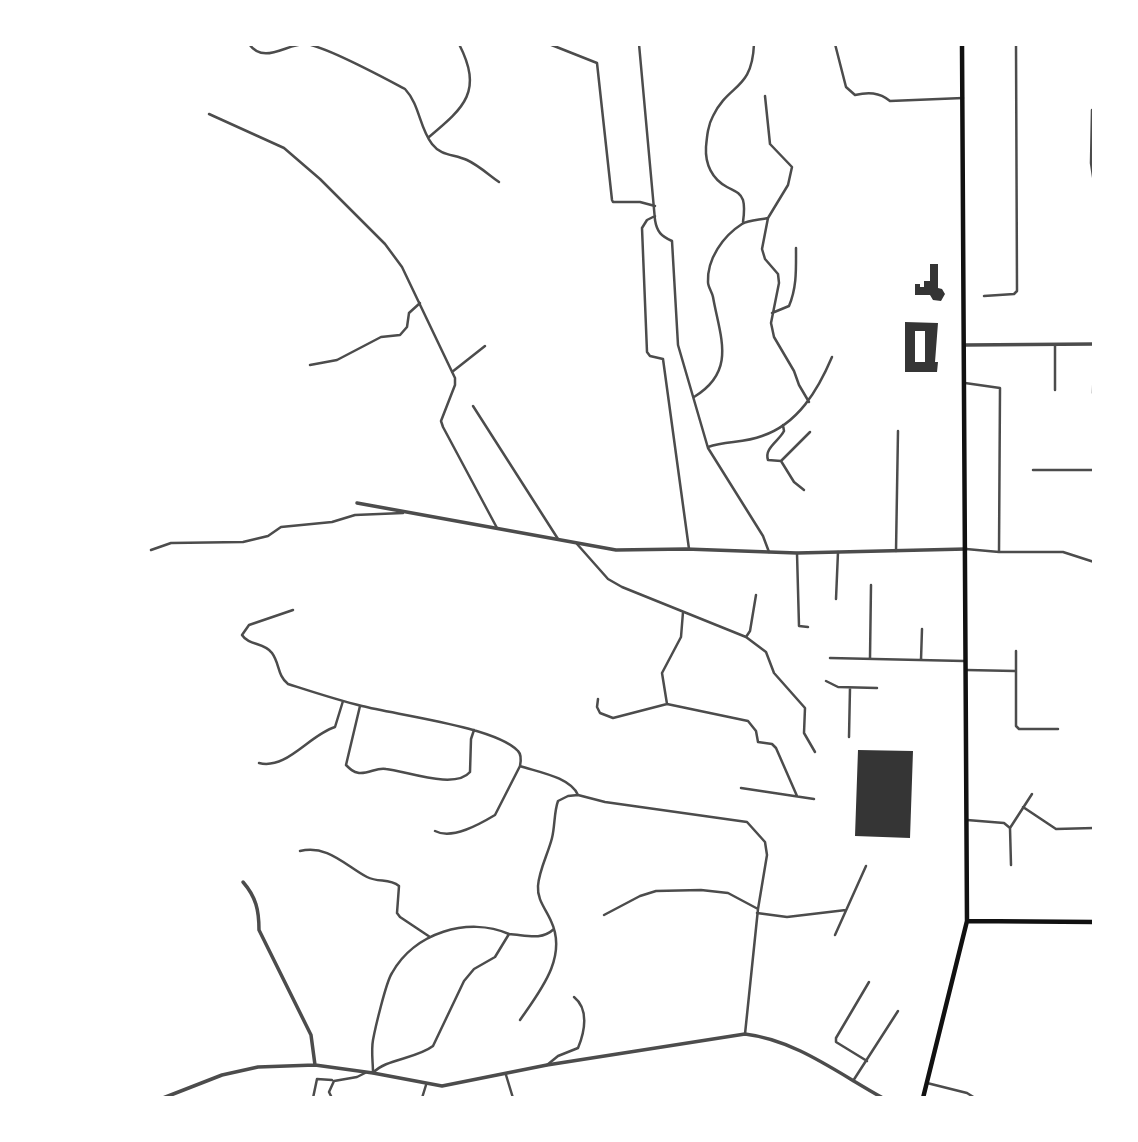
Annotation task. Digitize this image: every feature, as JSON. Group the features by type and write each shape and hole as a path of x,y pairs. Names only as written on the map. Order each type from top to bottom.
{"main road":[{"path":"923,1098 967,921 962,44"},
{"path":"967,921 1094,922"}],"street":[{"path":"249,44 254,50 264,53 309,44 405,89 413,97 428,138 442,152 470,161 499,182"},
{"path":"428,138 461,106 471,86 471,77 459,44"},
{"path":"549,44 597,63 613,202 648,203 654,206"},
{"path":"639,44 657,230 672,241 678,345 708,448 763,536 769,552"},
{"path":"743,223 743,200 738,192 727,187 709,170 706,152 711,118 747,78 754,44"},
{"path":"835,44 842,77 851,93 882,95 890,101 963,98"},
{"path":"984,296 1014,294 1017,291 1016,44"},
{"path":"765,96 770,144 792,167 788,185 768,218 762,249 765,259 778,274 779,283 771,323 774,337 809,402"},
{"path":"1092,110 1091,163 1094,183"},
{"path":"209,114 284,148 320,179 385,244 402,267 452,372 455,385 442,421 498,528"},
{"path":"655,216 647,219 642,228 647,352 650,356 663,359 689,549"},
{"path":"694,397 707,390 716,377 724,353 713,293 708,284 715,251 743,223 768,218"},
{"path":"772,313 789,306 794,294 797,279 796,248"},
{"path":"310,365 337,360 381,337 400,335 407,327 410,313 420,303"},
{"path":"965,345 1094,344"},
{"path":"1055,345 1055,390"},
{"path":"452,372 485,346"},
{"path":"708,448 725,441 763,436 783,425 809,402 832,357"},
{"path":"1093,393 1094,357"},
{"path":"965,383 1000,388 999,552"},
{"path":"473,406 558,540"},
{"path":"783,425 784,431 779,440 768,450 768,460 781,461 810,432"},
{"path":"896,551 898,431"},
{"path":"781,461 794,482 804,490"},
{"path":"1033,470 1094,470"},
{"path":"357,503 616,550 689,549 797,553 966,549 1063,552 1094,562"},
{"path":"151,551 171,543 243,542 268,536 281,527 332,522 355,515 410,512"},
{"path":"577,544 608,579 649,599 746,637 766,652 774,673 805,708 804,733 815,752"},
{"path":"836,599 838,552"},
{"path":"797,553 799,626 807,626"},
{"path":"870,658 871,585"},
{"path":"746,637 750,631 756,595"},
{"path":"293,610 249,625 243,631 243,639 268,649 273,654 281,679 288,684 360,706 474,730 519,751 522,757 520,766 495,815 453,833 441,834 435,831"},
{"path":"667,704 662,673 681,637 683,612"},
{"path":"921,660 922,629"},
{"path":"1016,651 1016,726 1018,729 1058,729"},
{"path":"831,658 966,661"},
{"path":"966,670 1016,671"},
{"path":"827,681 838,687 877,688"},
{"path":"849,737 850,688"},
{"path":"598,699 597,707 600,713 613,718 667,704 748,721 757,731 758,742 772,744 776,748 797,796"},
{"path":"259,763 275,762 291,756 305,743 335,727 343,701"},
{"path":"360,706 346,765 356,772 383,768 437,779 463,777 470,772 474,730"},
{"path":"520,766 568,783 578,795"},
{"path":"741,788 814,799"},
{"path":"1011,865 1010,828 1032,794"},
{"path":"520,1020 554,964 554,929 541,905 538,886 558,801 578,795 605,802 747,822 765,842 767,855 758,911 746,1034"},
{"path":"1023,807 1056,828 1094,828"},
{"path":"967,820 1004,823 1010,828"},
{"path":"300,851 318,850 341,859 368,878 394,882 399,886 397,913 430,937"},
{"path":"835,934 866,866"},
{"path":"243,882 253,894 259,914 259,930 311,1035 315,1065"},
{"path":"604,915 640,896 656,891 701,890 728,893 758,911 787,917 846,910"},
{"path":"373,1073 372,1042 391,973 430,937 452,928 485,927 509,934 538,937 547,935 554,929"},
{"path":"373,1073 379,1067 425,1053 433,1046 464,981 474,969 495,957 509,934"},
{"path":"867,1061 836,1042 836,1038 869,982"},
{"path":"547,1065 558,1056 578,1048 580,1043 583,1006 574,997"},
{"path":"853,1082 898,1011"},
{"path":"163,1098 243,1069 315,1065 373,1073 426,1085 453,1085 547,1065 746,1034 787,1043 883,1098"},
{"path":"313,1098 317,1079 334,1081 357,1077 367,1072"},
{"path":"505,1074 513,1098"},
{"path":"332,1098 329,1092 330,1084 334,1081"},
{"path":"927,1083 967,1093 975,1098"},
{"path":"422,1098 426,1085"}],"building":[{"path":"930,264 938,264 938,288 945,294 941,301 933,300 930,295 915,295 915,284 924,287 924,281 930,281"},
{"path":"905,322 938,323 935,362 938,362 937,372 905,372","holes":["915,331 925,331 925,362 915,362"]},
{"path":"858,750 913,751 910,838 855,836"}]}
